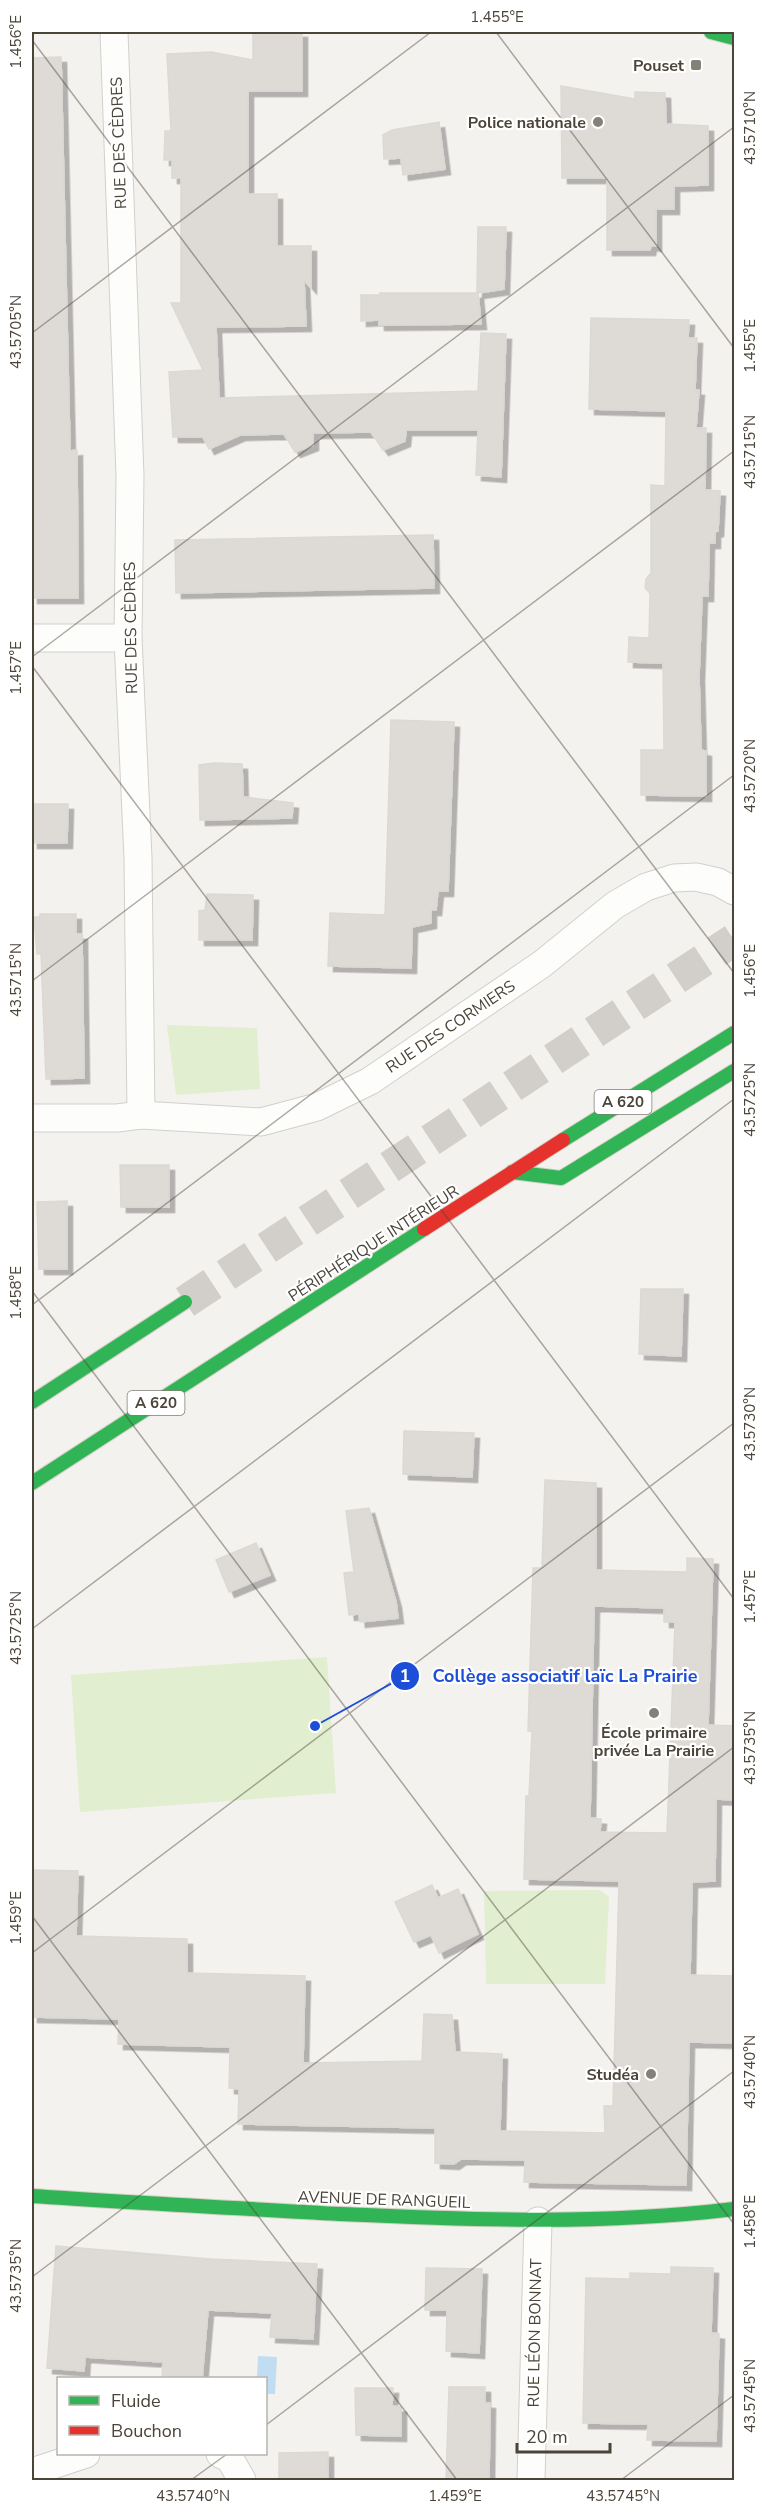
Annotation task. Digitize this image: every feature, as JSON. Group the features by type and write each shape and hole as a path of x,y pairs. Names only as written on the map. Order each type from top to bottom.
{"main road":[{"path":"711,32 735,38"},
{"name":"PÉRIPHÉRIQUE INTÉRIEUR","path":"32,1483 512,1172 735,1033"},
{"path":"512,1172 561,1178 735,1071"},
{"path":"32,1402 186,1302"},
{"name":"AVENUE DE RANGUEIL","path":"32,2196 224,2208 538,2221 621,2219 735,2208"}],"street":[{"name":"RUE DES CÈDRES","path":"114,32 130,476 128,638 138,858 141,1115"},
{"path":"32,638 128,638"},
{"name":"RUE DES CORMIERS","path":"141,1115 261,1122 317,1107 370,1081 542,964 615,905 646,887 674,878 696,877 726,886"},
{"path":"32,1118 117,1118 141,1115"},
{"name":"RUE LÉON BONNAT","path":"531,2481 538,2221"},
{"path":"32,2472 83,2455"},
{"path":"222,2455 230,2459 242,2481"}],"green space":[{"path":"167,1025 257,1028 260,1089 176,1095"},
{"path":"327,1657 336,1793 80,1812 71,1675"},
{"path":"600,1890 609,1897 605,1984 486,1984 484,1891"}],"water":[{"path":"258,2356 277,2357 275,2394 267,2394 267,2377 257,2377"}],"building":[{"path":"253,32 302,32 302,91 248,91 248,194 277,194 277,246 311,246 311,288 304,280 306,326 216,327 219,398 478,391 481,333 506,334 501,477 476,475 478,430 406,430 405,441 383,450 371,432 313,433 313,445 295,452 284,434 240,435 209,449 203,437 173,437 169,372 203,370 171,303 181,303 181,178 172,178 172,160 164,160 165,131 171,131 167,54 211,52 253,60"},
{"path":"61,57 70,451 77,450 78,598 32,598 32,571 34,571 32,58"},
{"path":"561,86 635,99 635,92 665,93 666,124 708,126 708,185 674,186 674,209 656,209 656,246 651,245 650,250 607,250 607,178 562,178"},
{"path":"439,122 445,169 403,175 401,158 384,159 383,135 392,130"},
{"path":"478,227 506,227 504,289 478,293 481,324 379,325 379,320 361,321 361,295 477,293"},
{"path":"591,318 689,320 688,338 697,338 695,390 699,390 696,428 706,428 705,490 720,491 718,531 715,532 715,543 709,543 708,596 702,596 699,676 701,750 706,751 706,796 641,795 641,750 664,750 663,663 628,662 629,637 649,638 650,593 645,588 646,579 651,573 651,485 665,486 666,411 589,409"},
{"path":"433,535 434,588 176,593 175,540"},
{"path":"391,720 454,722 448,891 438,891 436,910 431,910 431,923 412,927 411,968 328,966 330,913 385,915"},
{"path":"242,764 243,797 293,803 292,818 200,820 199,765"},
{"path":"32,804 68,804 67,843 32,843"},
{"path":"207,894 253,895 252,940 199,940 199,911 205,910"},
{"path":"40,914 76,914 76,934 82,934 84,1078 46,1079 41,954 37,954 34,917 40,917"},
{"path":"120,1165 169,1165 169,1207 121,1207"},
{"path":"67,1201 67,1269 39,1269 37,1202"},
{"path":"641,1289 683,1289 681,1356 639,1354"},
{"path":"404,1431 474,1433 472,1477 403,1474"},
{"path":"545,1480 596,1483 596,1570 687,1572 687,1558 713,1559 708,1725 735,1726 735,1800 716,1799 715,1881 692,1882 690,1975 735,1976 735,2043 689,2042 686,2185 524,2182 525,2160 461,2159 454,2164 435,2163 435,2128 238,2124 239,2089 229,2088 230,2047 118,2044 119,2019 32,2017 32,1870 78,1871 76,1936 187,1939 187,1973 305,1976 303,2063 422,2061 424,2014 452,2015 455,2052 502,2054 500,2131 605,2133 604,2106 613,2106 619,1881 524,1879 526,1796 529,1796 532,1731 528,1731 533,1568 542,1568","holes":["594,1606 664,1608 664,1622 675,1622 667,1833 600,1832 601,1819 590,1818"]},
{"path":"369,1508 396,1602 398,1618 360,1622 359,1614 349,1615 344,1573 354,1572 346,1511"},
{"path":"256,1543 270,1575 229,1592 216,1560"},
{"path":"432,1885 438,1898 458,1889 478,1934 439,1953 431,1935 414,1942 395,1902"},
{"path":"56,2246 211,2259 317,2264 313,2339 270,2337 272,2313 208,2310 202,2377 162,2377 163,2362 85,2357 84,2371 47,2368"},
{"path":"671,2267 713,2268 711,2333 719,2334 716,2441 647,2440 648,2424 583,2423 586,2278 630,2279 630,2273 671,2274"},
{"path":"426,2268 482,2269 479,2353 446,2351 447,2310 425,2310"},
{"path":"449,2387 485,2387 485,2403 490,2403 489,2481 446,2481"},
{"path":"355,2388 393,2388 392,2406 401,2407 401,2436 356,2435"},
{"path":"328,2452 328,2481 279,2481 279,2453"}],"tunnel":[{"path":"185,1302 734,940"}],"traffic: fast":[{"path":"711,32 734,38"},
{"path":"563,1140 734,1033"},
{"path":"512,1172 561,1178 734,1071"},
{"path":"32,1483 424,1229"},
{"path":"32,1402 185,1302"},
{"path":"32,2196 340,2214 537,2220 636,2217 734,2209"}],"traffic: jam":[{"path":"424,1229 563,1140"}],"place":[{"name":"Pouset","path":"696,65"},
{"name":"Police nationale","path":"598,122"},
{"name":"École primaire privée La Prairie","path":"654,1713"},
{"name":"Collège associatif laïc La Prairie","path":"315,1726"},
{"name":"Studéa","path":"651,2074"}]}
